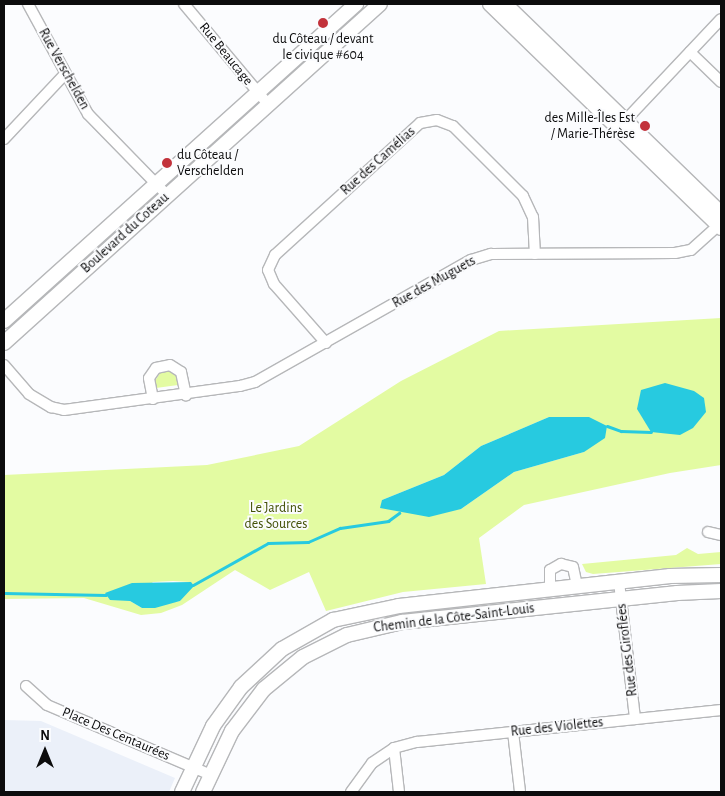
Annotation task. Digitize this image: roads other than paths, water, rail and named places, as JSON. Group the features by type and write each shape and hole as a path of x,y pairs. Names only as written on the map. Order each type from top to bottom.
{"street":[{"name":"Rue Verschelden","path":"28,4 88,114 167,195"},
{"name":"Rue Beaucage","path":"184,4 268,104"},
{"name":"Boulevard du Coteau","path":"4,321 356,4"},
{"name":"Boulevard du Coteau","path":"4,343 380,4"},
{"path":"490,4 622,124"},
{"path":"505,4 721,223"},
{"path":"622,124 721,19"},
{"path":"690,52 721,82"},
{"path":"4,139 65,74"},
{"name":"Rue des Camélias","path":"326,343 274,284 268,270 271,262 274,255 420,123 437,120 453,126 523,196 534,217 535,254"},
{"name":"Rue des Muguets","path":"4,365 29,394 51,408 64,410 186,396 255,382 471,260 490,254 676,253 691,250 721,223"},
{"path":"153,399 149,378 156,368 170,366 181,372 186,396"},
{"path":"708,532 721,535"},
{"name":"Chemin de la Côte-Saint-Louis","path":"550,590 550,570 561,564 573,567 578,586"},
{"name":"Chemin de la Côte-Saint-Louis","path":"182,792 224,709 274,656 323,625 374,610 578,586 721,575"},
{"name":"Rue des Giroflées","path":"619,582 634,719"},
{"name":"Chemin de la Côte-Saint-Louis","path":"203,792 243,714 286,669 329,642 375,626 620,599 721,592"},
{"path":"274,656 286,669"},
{"name":"Place Des Centaurées","path":"26,686 46,704 211,775"},
{"name":"Rue des Violettes","path":"351,792 372,763 394,748 417,742 721,710"},
{"path":"513,732 520,792"},
{"path":"394,748 399,792"}],"water":[{"path":"665,383 694,391 704,398 706,412 693,428 680,435 651,432 637,409 641,390"},
{"path":"549,417 589,417 607,426 605,438 584,452 514,472 461,509 429,517 380,508 382,500 444,475 481,446"},
{"path":"191,582 194,586 180,601 155,608 142,608 130,601 110,600 105,593 132,583"}],"waterway":[{"path":"607,426 621,431 651,432"},
{"path":"193,585 268,543 308,542 340,528 388,521 399,513"},
{"path":"4,593 106,595"}],"place":[{"name":"du Côteau / devant le civique #604","path":"323,23"},
{"name":"des Mille-Îles Est / Marie-Thérèse","path":"645,126"},
{"name":"du Côteau / Verschelden","path":"167,163"}],"park label":[{"name":"Le Jardins des Sources","path":"276,516"}]}
